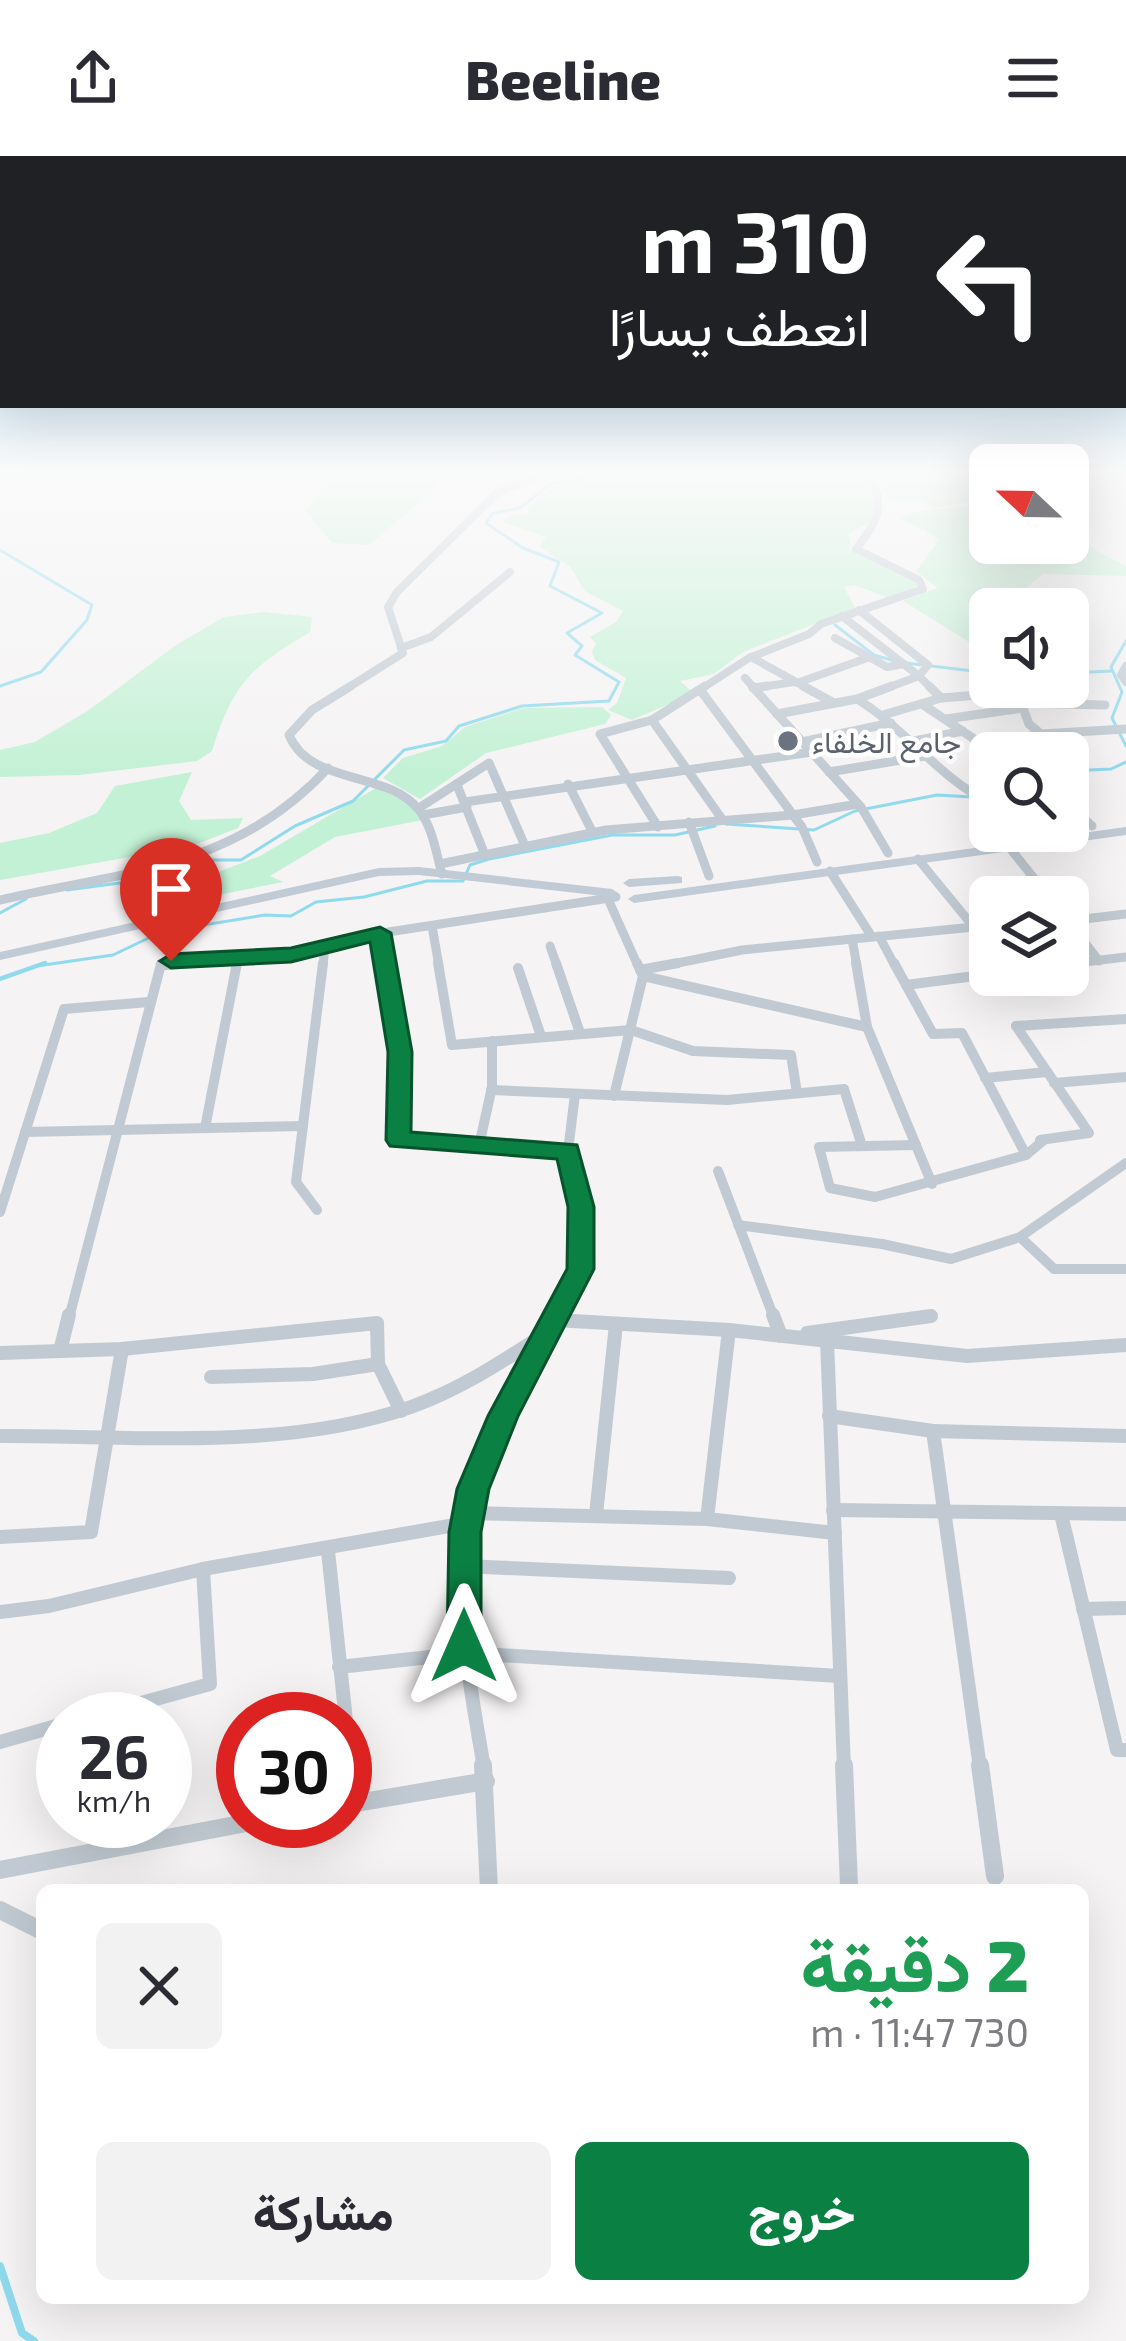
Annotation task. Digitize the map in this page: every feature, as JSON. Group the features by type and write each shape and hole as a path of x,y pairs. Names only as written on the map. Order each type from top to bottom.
{"main road":[{"path":"1089,827 1126,821"},
{"path":"1089,832 1126,831"},
{"path":"0,956 359,875 445,871 617,891 969,844"},
{"path":"617,891 634,899 971,852"}],"street":[{"path":"416,573 388,607 403,653 368,681 296,722 288,742 298,754 378,783 421,811 445,871 485,855 593,833 862,808"},
{"path":"401,648 431,637 509,573"},
{"path":"658,827 600,734 652,720 751,657 842,616 926,586 901,573"},
{"path":"859,610 924,670 941,698"},
{"path":"842,616 904,664 924,670"},
{"path":"835,638 887,667 904,664"},
{"path":"751,657 836,704"},
{"path":"753,688 796,682 867,658"},
{"path":"1126,666 1121,676 1126,682"},
{"path":"777,714 857,699 924,670"},
{"path":"745,678 862,808 888,853"},
{"path":"701,691 804,830 817,862"},
{"path":"883,715 941,698 969,696"},
{"path":"956,697 967,714"},
{"path":"857,699 883,715 969,793"},
{"path":"922,704 969,734"},
{"path":"1089,705 1105,705"},
{"path":"946,719 1008,708"},
{"path":"1022,708 1039,732"},
{"path":"1069,732 1125,728 1126,715"},
{"path":"652,720 722,819"},
{"path":"802,742 891,724"},
{"path":"910,742 963,730"},
{"path":"421,811 626,775 812,752"},
{"path":"829,772 925,756"},
{"path":"421,811 489,763 507,794 525,847"},
{"path":"0,900 136,872 235,844 272,820 328,768"},
{"path":"568,784 593,833"},
{"path":"458,785 485,855"},
{"path":"689,821 709,876"},
{"path":"1013,852 1032,876"},
{"path":"918,859 969,921"},
{"path":"830,871 933,1034 962,1033 1023,1149"},
{"path":"60,1351 160,964 291,955 380,933 617,891 641,973 614,1096"},
{"path":"1099,961 1068,921 1126,914"},
{"path":"432,926 452,1045 631,1030 693,1051 791,1055 797,1093"},
{"path":"641,973 742,950 969,928"},
{"path":"380,933 400,1052 399,1140 568,1151"},
{"path":"852,939 867,1027 932,1184"},
{"path":"316,1210 296,1182 325,946"},
{"path":"550,946 580,1033"},
{"path":"1089,962 1126,957"},
{"path":"205,1128 238,958"},
{"path":"518,968 541,1036"},
{"path":"641,973 867,1027"},
{"path":"905,985 969,977"},
{"path":"0,1212 64,1010 149,1002"},
{"path":"916,1145 819,1147 830,1188 874,1197 932,1184 1044,1140 1089,1133 1016,1026 1126,1019"},
{"path":"479,1146 491,1090 492,1041"},
{"path":"986,1078 1126,1077"},
{"path":"491,1090 727,1100 844,1089 862,1146"},
{"path":"489,1884 486,1781 466,1654 463,1566 467,1518 493,1438 577,1282 583,1256 581,1207 568,1151 575,1094"},
{"path":"25,1132 303,1126"},
{"path":"738,1225 951,1258 1020,1238 1126,1162"},
{"path":"718,1171 779,1336"},
{"path":"1020,1238 1054,1269 1126,1269"},
{"path":"779,1336 931,1316"},
{"path":"0,1353 122,1349 377,1323 378,1364 401,1411"},
{"path":"596,1516 616,1324"},
{"path":"0,1436 109,1433 214,1439 347,1427 401,1411 488,1371 552,1325 729,1330 967,1356 1126,1345"},
{"path":"707,1519 729,1330"},
{"path":"827,1340 849,1884"},
{"path":"0,1537 92,1532 122,1349"},
{"path":"211,1377 313,1374 378,1364"},
{"path":"829,1417 933,1431 1126,1436"},
{"path":"933,1431 995,1876"},
{"path":"833,1510 1126,1514"},
{"path":"1061,1514 1117,1750 1126,1750"},
{"path":"0,1612 49,1606 203,1569 328,1551 467,1518 707,1519 835,1533"},
{"path":"328,1551 341,1692"},
{"path":"463,1566 729,1579"},
{"path":"182,1692 211,1684 203,1569"},
{"path":"1083,1609 1126,1608"},
{"path":"339,1667 466,1654 840,1676"},
{"path":"0,1742 36,1732"},
{"path":"372,1800 486,1781"},
{"path":"0,1870 216,1829"},
{"path":"0,1910 36,1928"}],"green space":[{"path":"574,573 895,573 919,585 889,598 854,585 844,587 855,608 743,652 714,674 680,681 691,691 687,696 632,720 608,710 617,703 626,678 595,660 596,644 590,637 616,622 623,611 585,591"},
{"path":"918,573 1126,573 1043,574 1026,588 969,588 969,642 903,601 937,588"},
{"path":"264,612 312,617 310,632 247,679 228,709 212,751 197,761 79,775 0,777 0,750 35,742 89,710 176,645 224,617"},
{"path":"602,707 611,715 605,724 486,753 420,799 383,778 403,758 442,746 465,727 523,708"},
{"path":"192,772 179,801 191,820 243,818 238,828 192,846 0,880 0,843 49,833 97,813 115,786"},
{"path":"376,788 407,802 423,820 335,837 270,876 283,882 148,909 140,887 200,879 260,856"}],"waterway":[{"path":"0,686 41,672 87,620 92,605 38,573"},
{"path":"67,890 164,877 203,860 241,860 295,826 353,801 404,750 446,741 459,726 522,706 609,701 619,682 575,655 582,646 567,633 602,613 550,586 555,573"},
{"path":"835,625 874,655 895,661"},
{"path":"1126,641 1111,667 1122,692 1112,718 1126,746"},
{"path":"906,663 969,670"},
{"path":"1089,672 1112,671"},
{"path":"1089,770 1111,769 1126,762"},
{"path":"726,824 814,830 855,811 937,795 969,797"},
{"path":"37,966 113,955 161,932 265,915 291,916 316,902 364,897 427,881 463,881 470,865 489,859 612,835 675,835 715,826"},
{"path":"0,913 26,899"},
{"path":"0,979 45,963"},
{"path":"0,2266 22,2333 34,2341"}],"place":[{"name":"جامع الخلفاء","path":"788,741"}],"route":[{"path":"171,961 291,955 380,933 400,1052 399,1140 568,1151 581,1207 583,1256 577,1282 530,1362 473,1489 463,1560 464,1646"}]}
